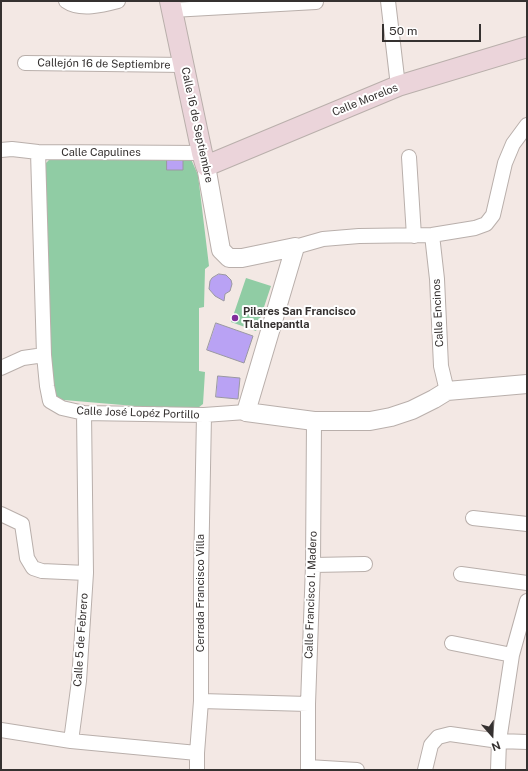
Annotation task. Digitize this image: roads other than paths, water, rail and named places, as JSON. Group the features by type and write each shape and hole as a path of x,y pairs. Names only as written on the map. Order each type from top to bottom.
{"main road":[{"name":"Calle 16 de Septiembre","path":"171,6 204,160"},
{"name":"Calle Morelos","path":"204,160 398,86 527,47"}],"street":[{"path":"66,1 70,4 82,6 109,4 118,1"},
{"path":"388,1 398,86"},
{"path":"171,6 316,2"},
{"name":"Callejón 16 de Septiembre","path":"25,63 184,65"},
{"path":"246,412 295,247 323,239 359,236 432,235 475,228 486,224 493,216 505,163 513,144 527,125"},
{"name":"Calle Capulines","path":"1,150 12,149 38,152 204,160"},
{"name":"Calle José Lopéz Portillo","path":"38,152 44,355 50,400 62,408 84,413 204,415 246,412 314,421 370,421 391,417 412,410 447,391"},
{"path":"409,157 414,236"},
{"name":"Calle 16 de Septiembre","path":"204,160 222,250 229,258 242,258 295,247"},
{"name":"Calle Encinos","path":"432,235 437,279 441,366 447,391"},
{"path":"1,368 23,358 44,355"},
{"path":"447,391 527,384"},
{"name":"Calle 5 de Febrero","path":"72,741 79,681 86,573 84,413"},
{"name":"Cerrada Francisco Villa","path":"197,770 196,753 201,701 201,575 204,415"},
{"name":"Calle Francisco I. Madero","path":"308,768 308,704 313,565 314,421"},
{"path":"1,514 22,524 27,558 33,568 42,571 86,573"},
{"path":"473,518 527,524"},
{"path":"313,565 365,564"},
{"path":"461,574 527,583"},
{"path":"498,770 499,741 512,655 527,601"},
{"path":"452,643 512,655"},
{"path":"201,701 308,704"},
{"path":"1,730 72,741 196,753"},
{"path":"424,770 431,745 438,737 450,734 499,741 527,742"},
{"path":"308,768 357,770"}],"place":[{"name":"Pilares San Francisco Tlalnepantla","path":"235,318"}]}
